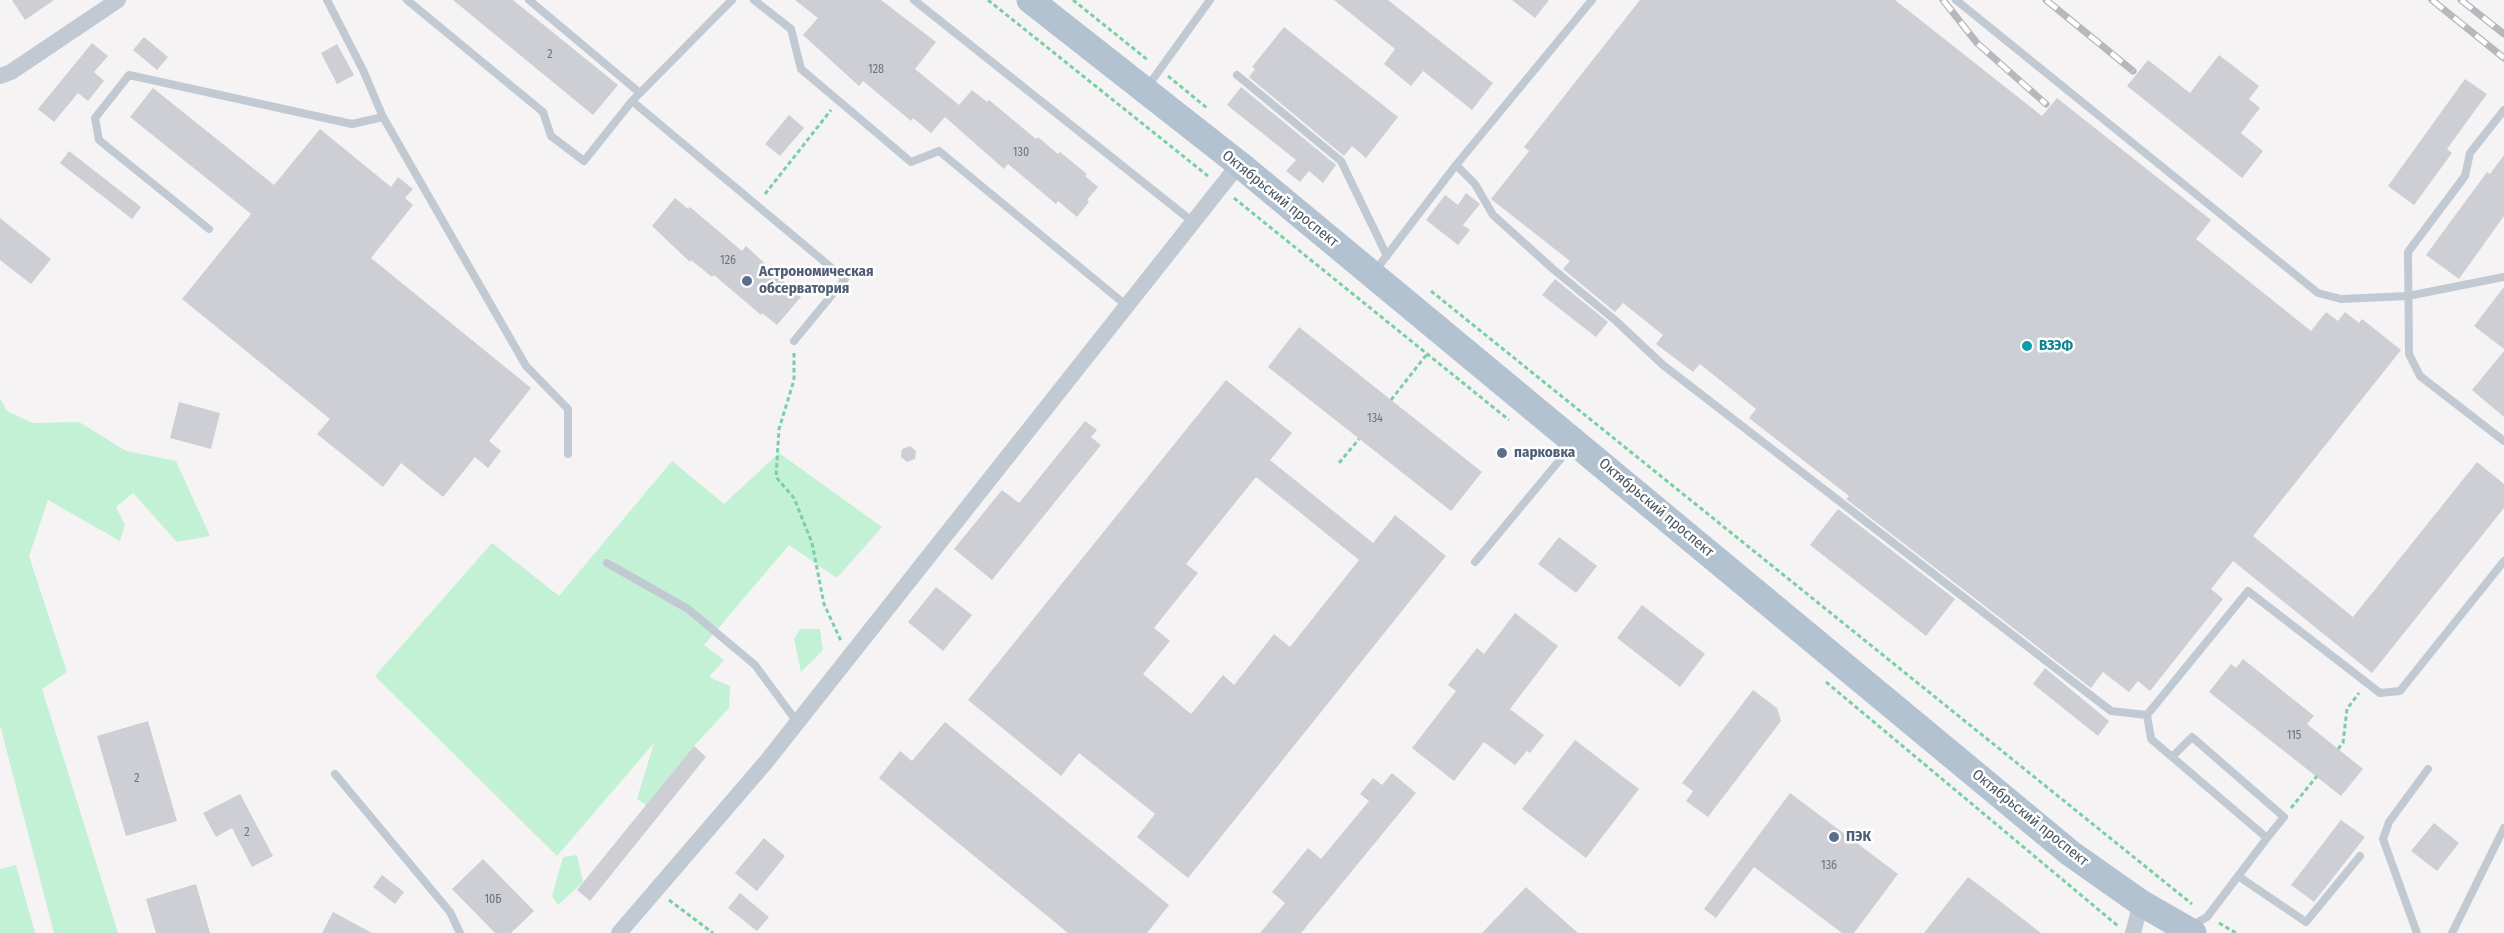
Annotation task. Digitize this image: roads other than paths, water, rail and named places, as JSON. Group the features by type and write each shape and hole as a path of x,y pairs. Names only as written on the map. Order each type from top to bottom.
{"main road":[{"name":"Октябрьский проспект","path":"1030,0 1144,92 1239,164 1380,265 1576,441 2070,853 2141,903 2195,926"}],"street":[{"path":"0,76 11,72 118,0"},
{"path":"619,933 766,762 1239,164"},
{"path":"2133,933 2141,903"}],"lane":[{"path":"327,0 363,70 383,117 526,366 568,409 568,454"},
{"path":"407,0 543,112 551,136 584,161 632,101 732,0"},
{"path":"529,0 640,93"},
{"path":"754,0 791,29 801,69 910,162 939,151 1127,306"},
{"path":"914,0 1192,222"},
{"path":"1144,92 1210,0"},
{"path":"1380,265 1456,165 1592,0"},
{"path":"1956,0 2318,293 2341,299 2408,296 2504,277"},
{"path":"209,229 99,140 95,118 129,75 352,124 383,117"},
{"path":"1237,75 1341,161 1380,265"},
{"path":"632,101 845,279 794,341"},
{"path":"2504,110 2470,153 2465,176 2408,252 2409,354 2420,376 2504,441"},
{"path":"1456,165 1475,184 1493,215 1664,365 2111,711 2147,715"},
{"path":"1474,561 1576,441"},
{"path":"2267,838 2151,739 2147,715 2248,591 2380,693 2400,691 2504,561"},
{"path":"607,563 688,609 756,665 797,722"},
{"path":"2173,756 2192,737 2284,817 2195,926"},
{"path":"2417,933 2382,839 2389,822 2428,769"},
{"path":"335,774 450,912 460,933"},
{"path":"2452,933 2504,828"},
{"path":"2238,876 2306,922 2361,856"}],"railway":[{"path":"1943,0 1977,43 2046,104"},
{"path":"2046,0 2133,71"},
{"path":"2432,0 2504,58"},
{"path":"2461,0 2504,34"}],"place":[{"name":"Aстрономическая обсерватория","path":"747,281"},
{"name":"ВЗЭФ","path":"2027,346"},
{"name":"парковка","path":"1502,453"},
{"name":"ПЭК","path":"1834,837"}]}
